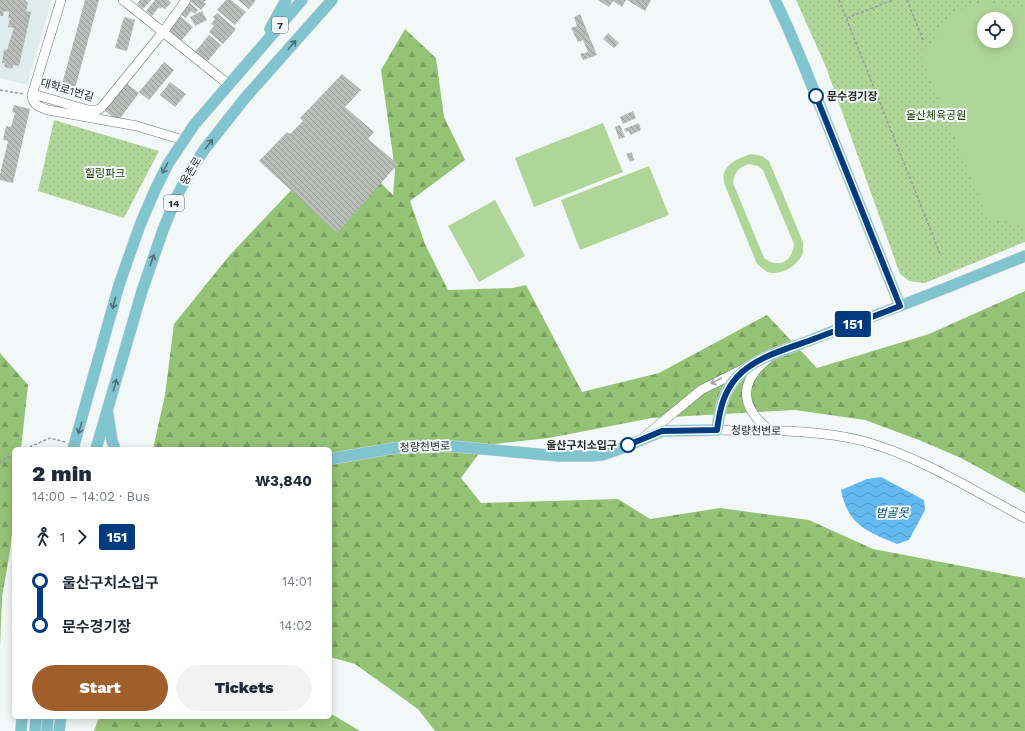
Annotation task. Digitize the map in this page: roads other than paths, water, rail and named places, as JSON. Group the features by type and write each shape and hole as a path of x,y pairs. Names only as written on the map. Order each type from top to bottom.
{"main road":[{"path":"258,50 286,0"},
{"name":"웅촌로","path":"74,446 119,285 140,225 161,177 183,140 228,84 302,0"},
{"name":"웅촌로","path":"97,447 142,291 163,230 176,198 189,173 204,150 245,98 332,0"},
{"path":"775,0 802,60 900,306"},
{"path":"717,430 720,407 724,396 730,385 739,375 752,365 781,351 900,306 1025,256"},
{"path":"108,408 109,425 114,447"},
{"name":"청량천변로","path":"332,459 395,448 449,446 559,456 590,456 602,455 617,450 662,431 717,430"},
{"path":"21,731 22,719"},
{"path":"35,731 36,719"},
{"path":"46,731 48,719"},
{"path":"60,719 60,731"}],"street":[{"name":"대학로1번길","path":"61,0 32,94 88,110 98,110 102,107 163,32 186,0"},
{"path":"123,0 228,84"},
{"path":"32,94 32,98 38,107 137,126 183,140"},
{"path":"771,431 760,423 749,407 747,399 748,386 756,370 761,364 781,351"},
{"path":"640,440 701,390 752,365"},
{"name":"청량천변로","path":"717,430 801,432 862,441 916,460 1025,518"}],"water":[{"name":"범골못","path":"881,477 924,500 925,510 909,540 897,544 876,535 860,525 854,519 844,502 841,490 867,479"}],"place":[{"name":"문수경기장","path":"816,96"},
{"name":"울산구치소입구","path":"628,445"}],"park label":[{"name":"울산체육공원","path":"936,115"},
{"name":"힐링파크","path":"105,173"}]}
